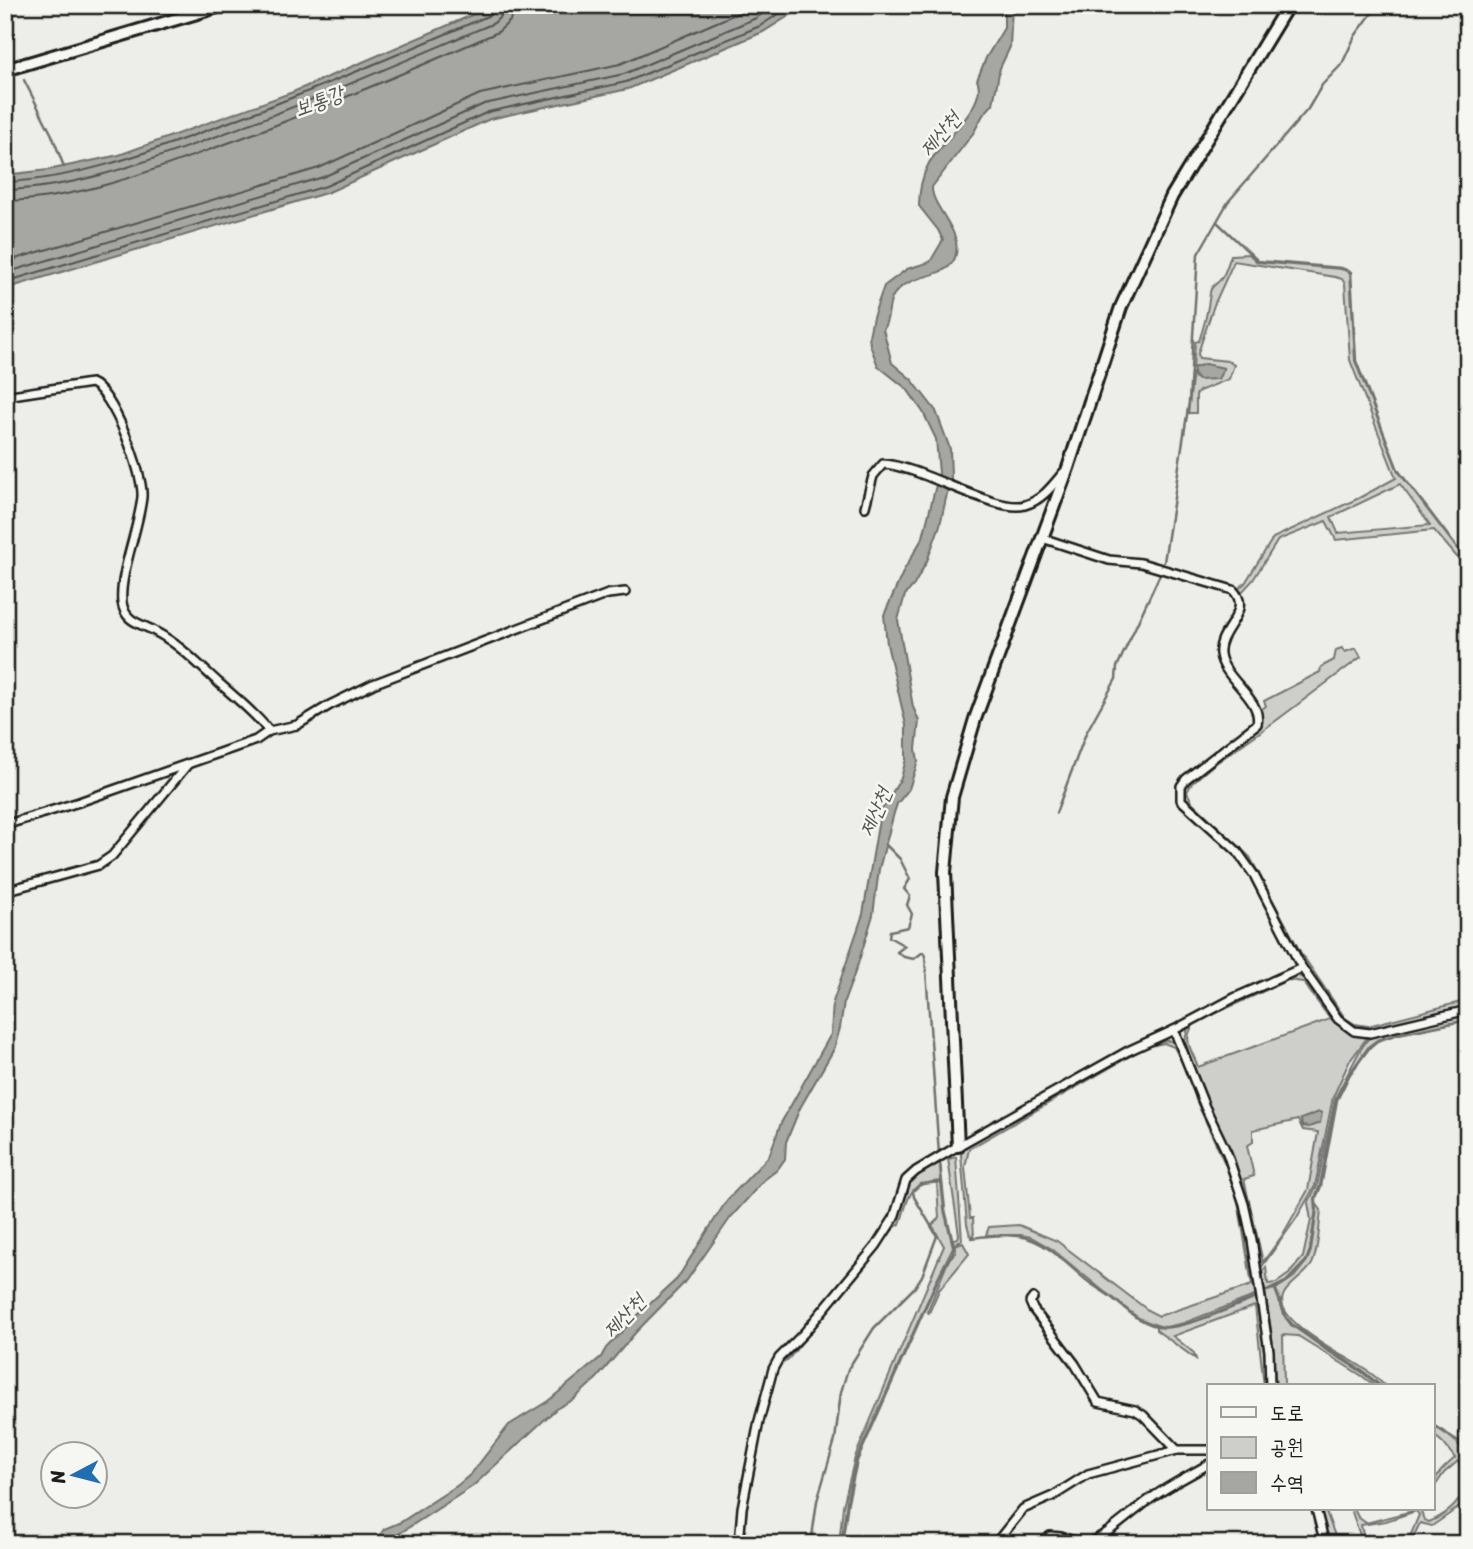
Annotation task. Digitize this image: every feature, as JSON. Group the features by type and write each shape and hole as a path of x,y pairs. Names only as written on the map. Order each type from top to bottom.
{"street":[{"path":"5,69 225,5"},
{"path":"958,1146 946,872 952,797 975,719 1068,468 1121,307 1172,196 1288,5"},
{"path":"5,396 91,383 108,397 121,423 142,493 123,582 122,603 127,616 134,623 155,631 182,651 269,731"},
{"path":"864,507 873,476 883,464 993,501 1018,506 1039,498 1068,468"},
{"path":"1041,538 1109,560 1166,569 1233,590 1237,594 1240,606 1238,614 1224,634 1220,653 1226,669 1253,704 1257,713 1257,724 1186,779 1180,794 1185,805 1237,851 1254,876 1303,968 1338,1019 1354,1031 1381,1031 1468,1010"},
{"path":"5,825 256,740 269,731 297,725 352,693 442,656 481,644 608,594 625,592"},
{"path":"5,891 99,865 112,856 188,763"},
{"path":"739,1544 742,1508 759,1421 773,1369 779,1358 804,1333 876,1246 894,1218 906,1180 958,1146 1128,1051 1234,998 1303,968"},
{"path":"1174,1030 1227,1153 1244,1204 1269,1351 1269,1384"},
{"path":"1032,1298 1030,1302 1033,1309 1075,1364 1098,1402 1135,1410 1177,1450"},
{"path":"995,1544 1023,1509 1053,1496 1088,1474 1177,1450 1207,1450"},
{"path":"1042,1544 1050,1536 1061,1536 1086,1544 1098,1540 1154,1496 1207,1465"},
{"path":"1316,1510 1325,1544"},
{"path":"1004,1544 1007,1529"}],"green space":[{"path":"1249,254 1257,262 1350,272 1355,361 1398,471 1468,563 1468,570 1434,530 1336,540 1326,521 1278,540 1253,580 1241,593 1238,589 1245,583 1273,538 1396,478 1350,360 1345,284 1342,279 1234,261 1214,305 1198,353 1199,358 1228,361 1234,365 1229,379 1199,391 1196,395 1196,413 1188,413 1193,372 1195,377 1197,368 1193,368 1195,342 1199,341 1203,329 1211,289 1224,275 1231,255","holes":["1400,484 1430,525 1338,533 1331,517"]},
{"path":"1342,648 1345,652 1356,648 1361,657 1212,766 1192,783 1187,792 1192,802 1250,857 1301,953 1345,1018 1355,1024 1368,1026 1468,1000 1468,1007 1370,1030 1355,1029 1339,1017 1305,967 1252,869 1187,803 1182,794 1186,780 1254,728 1259,711 1266,706 1264,701 1320,672 1321,667 1334,660 1336,650"},
{"path":"1295,975 1306,980 1315,988 1344,1028 1355,1034 1369,1035 1349,1062 1333,1097 1315,1186 1296,1219 1261,1268 1234,1162 1202,1092 1185,1041 1188,1026 1197,1018","holes":["1288,980 1303,982 1330,1019 1198,1067 1188,1039 1195,1023","1298,1120 1303,1130 1318,1132 1308,1190 1282,1236 1263,1262 1244,1179 1254,1176 1247,1146 1253,1142 1253,1130"]},
{"path":"1468,1013 1468,1020 1398,1034 1377,1040 1369,1046 1349,1074 1336,1100 1320,1185 1315,1198 1316,1210 1306,1261 1286,1282 1267,1291 1275,1289 1285,1317 1291,1325 1377,1384 1372,1384 1298,1336 1283,1335 1284,1384 1276,1384 1262,1272 1266,1267 1268,1284 1276,1283 1289,1274 1303,1257 1311,1220 1308,1203 1317,1186 1335,1098 1359,1052 1367,1040 1375,1035"},
{"path":"1158,1040 1177,1045 1229,1165 1245,1220 1257,1295 1184,1323 1166,1327 1135,1317 1052,1249 1031,1237 986,1235 989,1227 1019,1225 1057,1241 1159,1316 1252,1285 1238,1201 1226,1166 1196,1100 1190,1078 1174,1047 1164,1043 1146,1047 969,1149 965,1167 974,1237 970,1235 967,1224 961,1155 964,1148 981,1137"},
{"path":"956,1157 962,1240 954,1245 953,1239 959,1235 948,1159"},
{"path":"940,1161 941,1181 916,1188 908,1199 900,1224 787,1361 780,1364 770,1391 750,1482 741,1544 744,1505 769,1391 780,1359 865,1264 912,1179"},
{"path":"937,1183 941,1183 953,1247 856,1460 839,1544 843,1506 855,1457 944,1246 932,1225 939,1218"},
{"path":"1316,1203 1321,1210 1312,1264 1285,1292 1283,1306 1301,1328 1369,1372 1383,1384 1379,1384 1292,1324 1286,1317 1276,1289 1294,1277 1307,1261"},
{"path":"963,1243 969,1254 939,1290 929,1313 927,1312 949,1259 956,1252 955,1246"},
{"path":"1257,1298 1265,1350 1266,1384 1264,1384 1255,1306 1173,1336 1194,1353 1196,1359 1156,1330 1156,1327 1179,1326"},
{"path":"1434,1427 1455,1441 1466,1456 1468,1501 1432,1526 1420,1523 1410,1544 1407,1544 1419,1515 1416,1511 1386,1521 1361,1525 1363,1544 1351,1510 1366,1523 1416,1510 1420,1510 1424,1520 1429,1522 1447,1512 1460,1498 1464,1482 1458,1461 1444,1473 1434,1488 1438,1476 1455,1458 1434,1435"},
{"path":"1320,1510 1325,1510 1338,1544 1328,1544"}],"water":[{"name":"보통강","path":"495,5 806,5 763,32 628,89 490,119 329,192 5,289 5,175 48,170 119,155 293,92"},
{"path":"1004,5 1012,5 1010,47 1000,68 993,104 932,187 935,200 954,234 956,254 946,269 907,283 899,289 892,298 883,329 892,363 912,380 936,411 950,449 951,476 940,525 927,561 914,585 905,595 898,620 913,707 919,721 916,749 918,761 909,789 897,804 894,813 879,869 873,915 844,1002 834,1049 800,1108 786,1142 785,1159 731,1217 687,1280 636,1332 597,1378 574,1399 556,1409 473,1486 383,1544 362,1544 458,1485 471,1474 509,1425 548,1401 601,1357 606,1348 641,1312 677,1279 727,1200 769,1156 781,1123 831,1034 833,1002 863,914 880,813 901,778 906,759 906,725 887,644 884,615 904,570 923,537 939,473 936,439 923,412 907,389 878,366 869,336 884,286 907,269 930,262 943,240 919,206 920,190 929,163 962,123 976,100 979,90 977,80 986,58 1004,28"},
{"path":"1205,364 1224,368 1218,379 1198,380 1195,377 1193,368"},
{"path":"1322,1113 1320,1123 1309,1127 1302,1126 1301,1119"}],"waterway":[{"path":"1164,562 1189,402 1198,254 1228,202 1308,109 1322,85 1342,64 1355,36 1378,5"},
{"path":"5,19 9,30"},
{"path":"24,80 52,135 64,167"},
{"path":"1217,222 1258,261 1341,268 1351,272 1356,361 1398,470 1468,562"},
{"path":"1056,813 1086,733 1116,679 1117,667 1161,572"},
{"name":"제산천","path":"885,844 900,859 910,879 904,889 910,896 907,905 912,914 908,927 890,931 889,937 905,946 897,952 904,957 914,959 923,952 925,956 939,1154"},
{"path":"1267,1291 1286,1282 1306,1261 1337,1100 1350,1074 1370,1047 1377,1041 1398,1034 1468,1020"},
{"path":"940,1163 945,1210 954,1246 959,1241"},
{"path":"811,1544 817,1501 835,1440 841,1392 848,1369 874,1328 915,1287 922,1276 937,1236 913,1191 920,1184 942,1182"},
{"path":"972,1238 1010,1235 1036,1241 1136,1317 1155,1326 1183,1325 1255,1298"},
{"path":"842,1544 857,1461 954,1246"},
{"path":"1275,1289 1292,1325 1378,1384"},
{"path":"1434,1426 1460,1442 1468,1454"}]}
